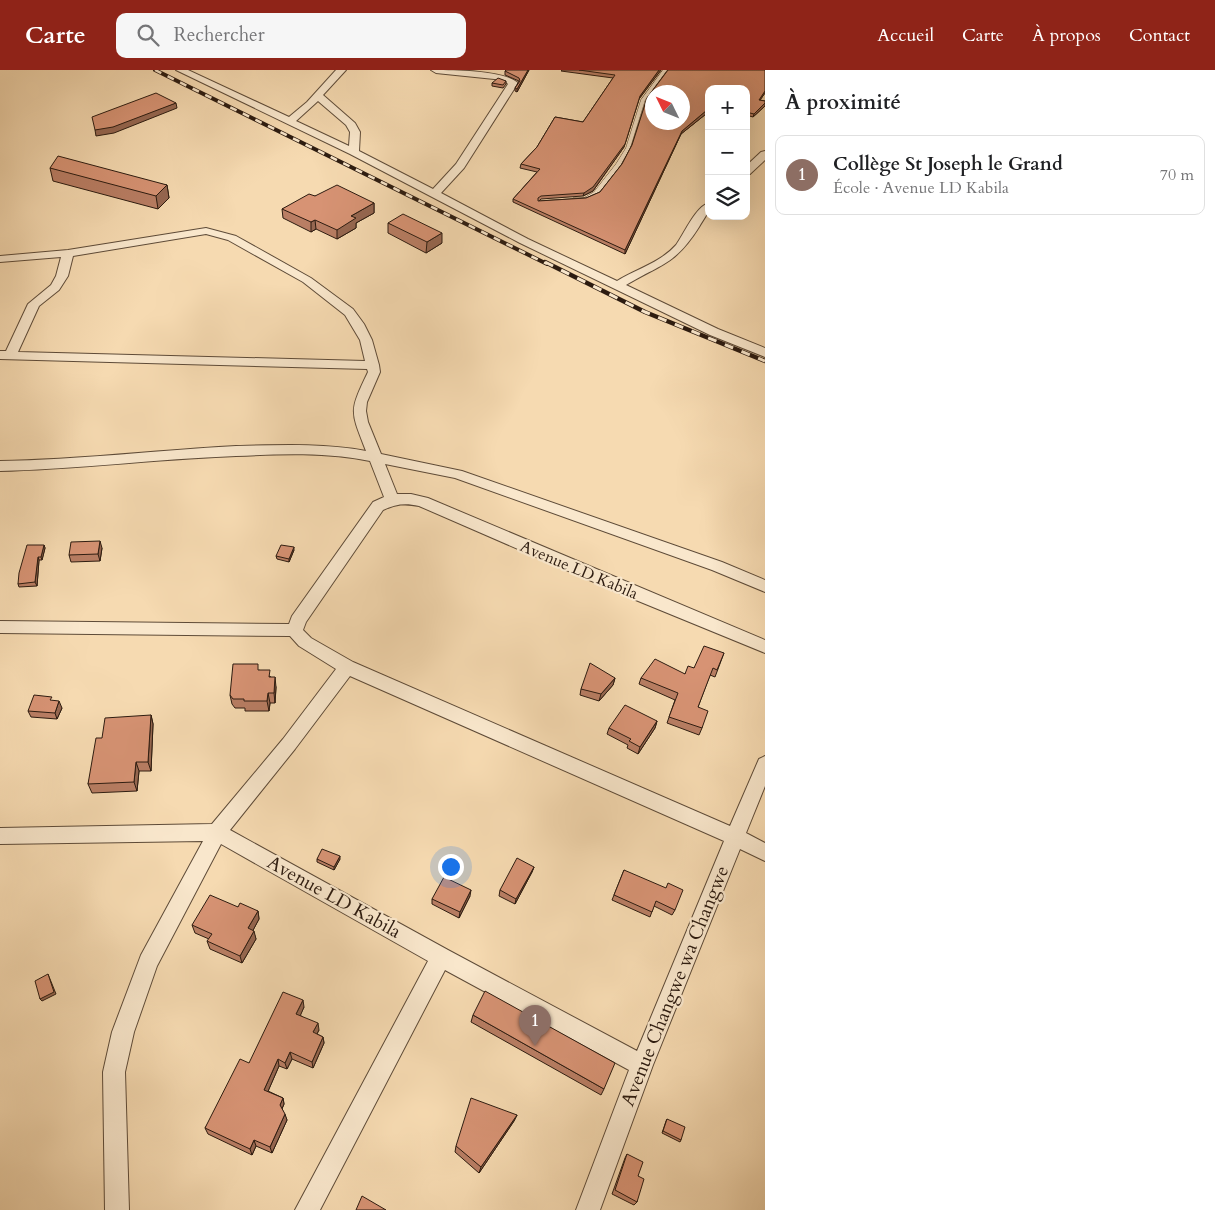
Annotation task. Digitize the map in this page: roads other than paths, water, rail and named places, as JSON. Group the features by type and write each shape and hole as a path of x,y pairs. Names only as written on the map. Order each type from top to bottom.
{"street":[{"path":"180,70 290,120 491,225 617,286 714,332 765,353"},
{"path":"290,120 318,96 341,70"},
{"path":"434,194 460,166 513,83 507,78 436,70"},
{"path":"318,96 350,123 355,132 354,152"},
{"path":"750,168 765,154"},
{"path":"617,286 633,275 665,260 675,252 705,211"},
{"path":"0,260 68,253 206,231 232,238 306,280 349,312 366,340 374,372 372,380 360,402 360,422 392,499 378,506 298,620 295,630 299,637 347,667 735,837 765,852"},
{"path":"68,253 62,276 56,286 34,304 5,356 373,365"},
{"path":"0,466 57,465 193,453 284,449 357,454 376,459 416,464 457,474 717,566 765,586"},
{"name":"Avenue LD Kabila","path":"392,499 407,498 423,502 765,647"},
{"path":"0,627 295,630"},
{"path":"117,1210 114,1072 123,1032 148,962 217,832 347,667"},
{"name":"Avenue Changwe wa Changwe","path":"588,1210 642,1065 765,764"},
{"path":"0,836 217,832"},
{"name":"Avenue LD Kabila","path":"217,832 441,957 642,1065"},
{"path":"307,1210 441,957"}],"lane":[{"path":"567,200 592,196 618,166 628,148 643,100 665,70"}],"railway":[{"path":"155,70 547,264"},
{"path":"545,262 645,312 765,361"}],"place":[{"name":"Collège St Joseph le Grand","path":"535,1046"}]}
